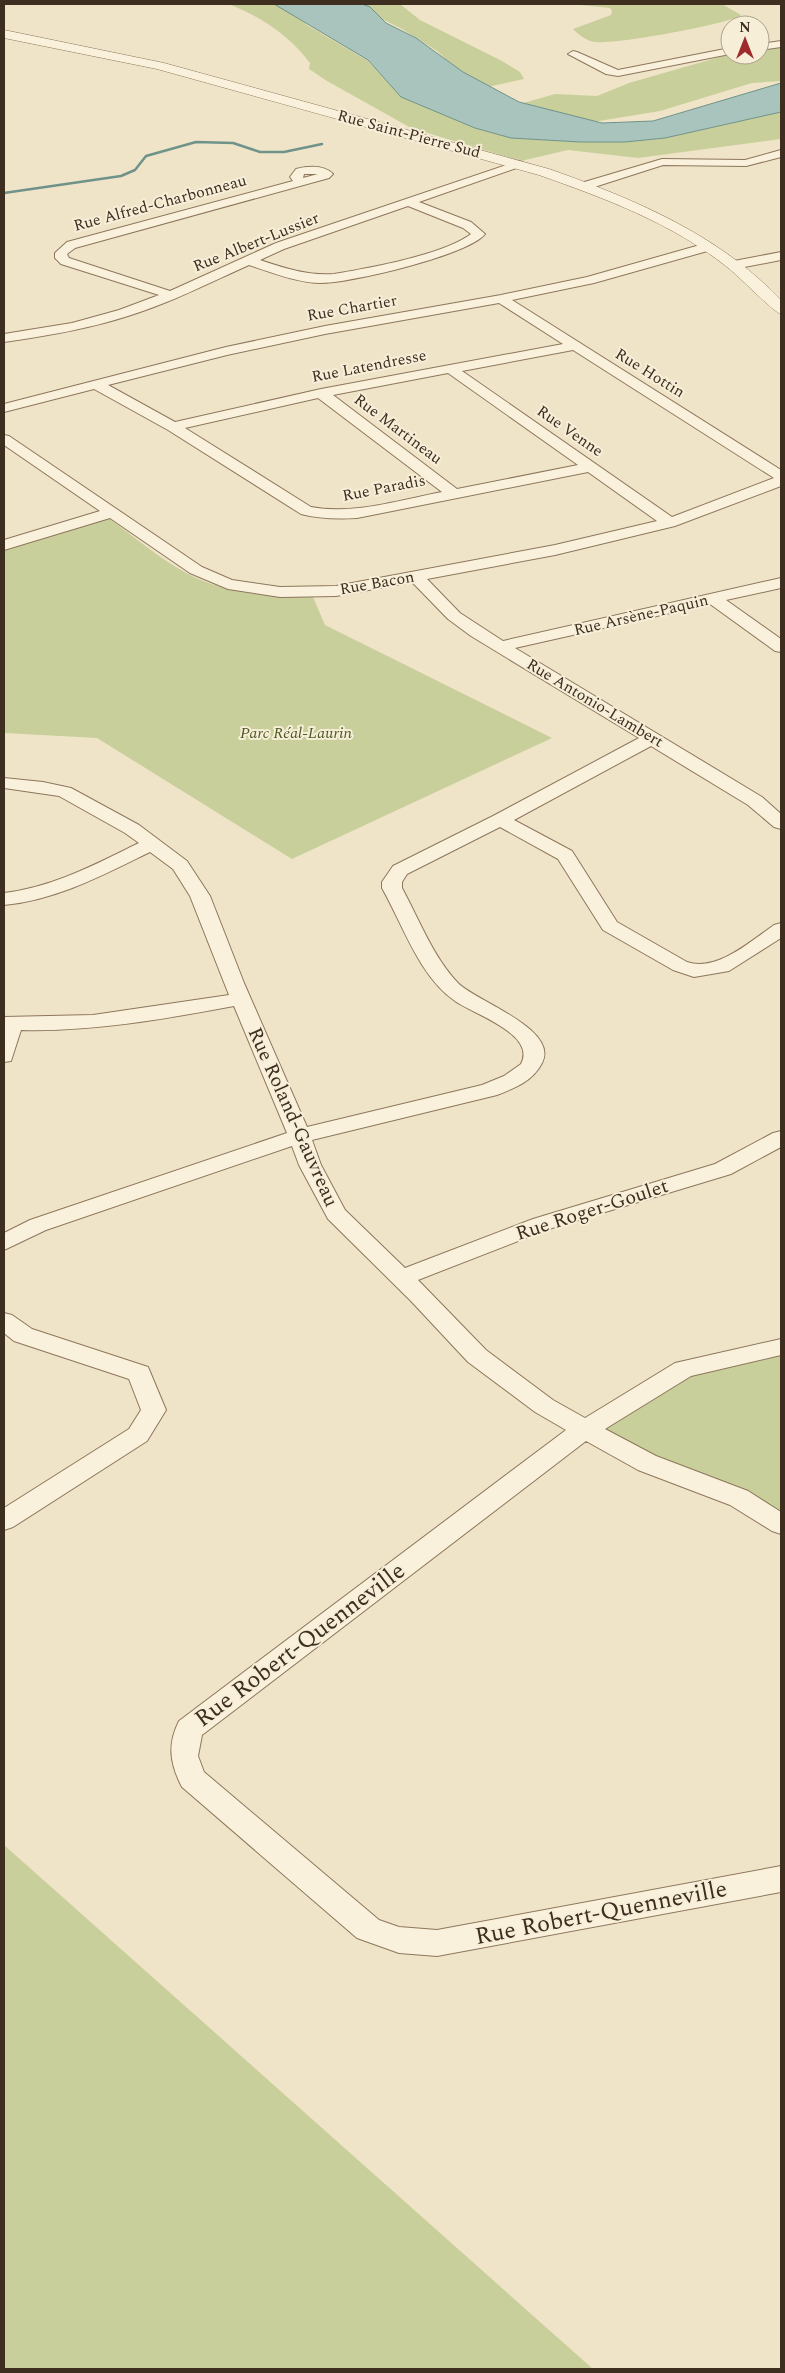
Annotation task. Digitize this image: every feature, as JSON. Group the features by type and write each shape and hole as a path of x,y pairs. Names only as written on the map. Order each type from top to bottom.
{"street":[{"name":"Rue Saint-Pierre Sud","path":"4,34 114,55 159,66 518,164 585,186 678,228 734,265 767,293 781,310"},
{"path":"573,54 610,72 618,73 720,53"},
{"path":"585,186 662,162 746,162 781,152"},
{"name":"Rue Albert-Lussier","path":"4,338 62,329 104,319 171,295 280,246 518,164"},
{"name":"Rue Alfred-Charbonneau","path":"171,295 65,261 61,258 61,253 71,245 300,182"},
{"path":"246,260 308,277 340,278 370,272 466,244 479,234 466,225 408,202"},
{"name":"Rue Chartier","path":"4,408 262,343 501,299 589,280 707,247"},
{"path":"734,265 781,256"},
{"name":"Rue Hottin","path":"501,299 781,476"},
{"name":"Rue Latendresse","path":"173,427 321,393 573,346"},
{"name":"Rue Venne","path":"449,368 670,523"},
{"name":"Rue Paradis","path":"96,385 173,427 301,508 318,514 357,513 592,467"},
{"name":"Rue Martineau","path":"321,393 453,493"},
{"name":"Rue Bacon","path":"4,439 196,570 228,584 280,592 312,593 555,550 670,523 781,481"},
{"path":"4,545 111,513"},
{"name":"Rue Antonio-Lambert","path":"416,576 454,616 755,801 781,824"},
{"name":"Rue Arsène-Paquin","path":"501,646 781,583"},
{"path":"714,599 781,647"},
{"path":"4,1242 38,1225 299,1136 489,1090 509,1084 522,1076 533,1060 534,1052 531,1044 517,1029 474,1006 444,980 392,888 392,882 400,870 500,820 652,738"},
{"name":"Rue Roland-Gauvreau","path":"4,783 43,786 65,792 132,829 180,865 200,896 310,1165 336,1214 477,1356 544,1406 585,1429 647,1463 739,1498 781,1524"},
{"path":"500,820 565,856 610,926 680,966 694,971 722,967 781,929"},
{"path":"4,899 28,898 51,892 151,844"},
{"path":"4,1056 8,1024 118,1018 241,999"},
{"name":"Rue Roger-Goulet","path":"401,1278 541,1224 723,1169 781,1138"},
{"path":"4,1321 23,1335 102,1359 139,1373 154,1410 138,1435 4,1520"},
{"name":"Rue Robert-Quenneville","path":"781,1347 684,1370 585,1429 189,1729 184,1756 192,1779 368,1929 399,1940 437,1943 781,1879"}],"green space":[{"path":"228,4 274,4 286,9 307,25 368,61 401,97 475,128 511,138 580,142 625,142 665,138 781,112 781,139 638,158 568,150 521,161 411,128 309,69 310,63 283,35 251,14"},
{"path":"352,4 400,4 420,20 502,61 520,72 524,79 488,87 458,70 437,51 402,29"},
{"path":"570,4 722,4 741,15 720,15 720,22 716,23 671,33 606,42 589,40 573,29 611,15 612,11 610,8"},
{"path":"781,44 781,81 752,83 660,111 599,121 574,121 520,104 555,94 597,96 629,83 720,57 720,65 770,65 770,46"},
{"name":"Parc Réal-Laurin","path":"108,518 169,562 204,581 250,593 313,597 325,625 552,738 292,859 97,738 4,733 4,550"},
{"path":"781,1347 781,1524 739,1498 585,1429 684,1369"},
{"path":"4,1845 593,2369 4,2369"}],"water":[{"path":"274,4 362,4 370,7 386,23 416,38 463,72 519,102 602,123 653,121 781,83 781,112 665,138 625,142 580,142 511,138 475,128 401,97 368,60"}],"waterway":[{"path":"4,193 121,176 135,170 146,156 196,142 233,143 260,152 284,152 322,144"}]}
